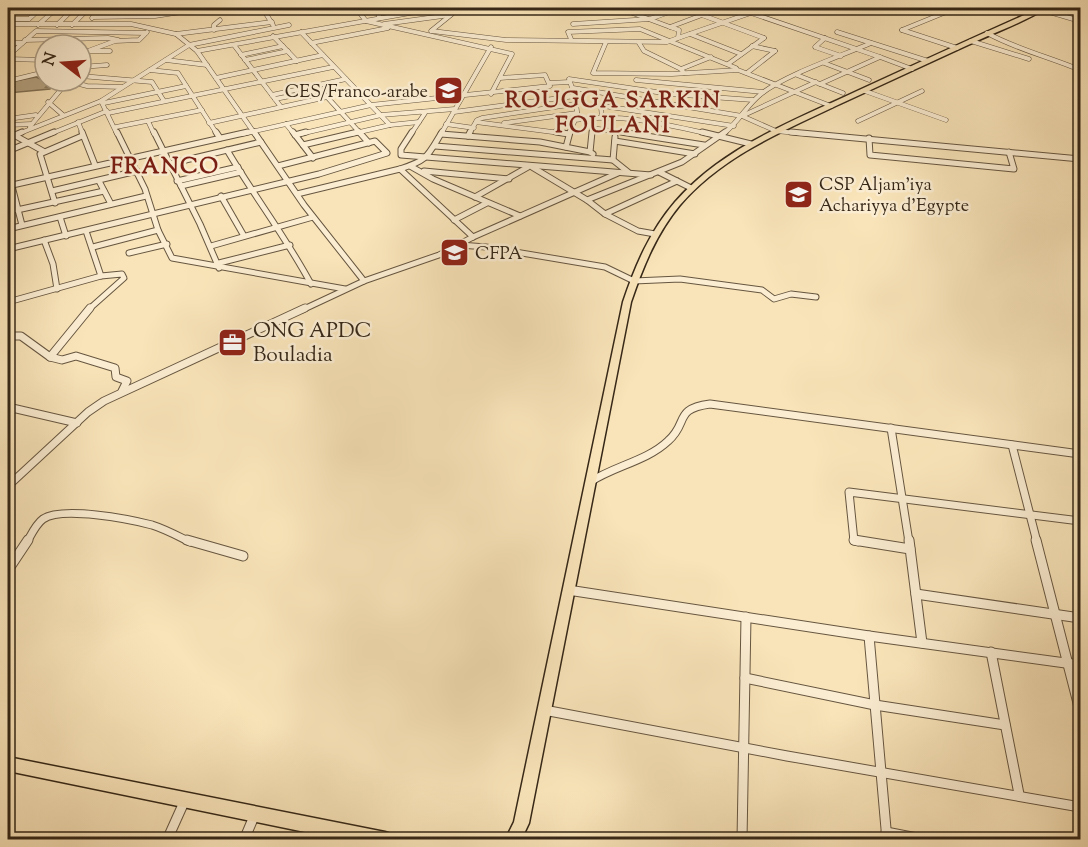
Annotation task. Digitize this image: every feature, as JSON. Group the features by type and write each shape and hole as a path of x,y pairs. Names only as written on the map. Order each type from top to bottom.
{"highway":[{"path":"513,840 520,824 544,710 621,327 634,281 655,234 668,214 691,188 716,167 751,144 1041,8"},
{"path":"8,764 255,814 333,835 385,840"}],"street":[{"path":"8,18 20,8"},
{"path":"8,18 29,19 41,8"},
{"path":"38,25 57,8"},
{"path":"57,24 75,8"},
{"path":"72,24 89,8"},
{"path":"93,17 155,16 207,8"},
{"path":"375,8 380,18"},
{"path":"198,51 438,8"},
{"path":"426,34 452,14 449,8"},
{"path":"619,8 741,54"},
{"path":"573,24 650,19 680,8"},
{"path":"432,31 495,39 571,39 639,43 671,41 765,8"},
{"path":"956,8 902,30 957,48"},
{"path":"1041,8 1080,21"},
{"path":"129,24 145,9"},
{"path":"263,9 275,28"},
{"path":"87,24 99,11 166,10"},
{"path":"359,12 365,21 513,54 491,94"},
{"path":"751,13 912,69"},
{"path":"381,25 450,15"},
{"path":"670,27 702,15 764,38 728,64"},
{"path":"93,39 140,40 155,16"},
{"path":"214,30 214,25 220,20"},
{"path":"8,24 129,24 176,33 272,22"},
{"path":"8,30 17,24"},
{"path":"92,32 103,24"},
{"path":"102,102 189,45 289,25"},
{"path":"311,43 392,27"},
{"path":"321,28 333,39"},
{"path":"8,57 36,31 106,32 148,29"},
{"path":"571,39 568,32 640,29 831,106"},
{"path":"267,30 297,61"},
{"path":"678,38 679,30"},
{"path":"100,39 106,32"},
{"path":"301,32 390,125"},
{"path":"837,32 928,61"},
{"path":"176,33 198,51 313,217 364,281"},
{"path":"987,33 1004,42 1048,56 1080,70"},
{"path":"825,38 815,47 841,56"},
{"path":"297,194 400,169 428,158 495,39"},
{"path":"93,49 118,40"},
{"path":"8,43 33,41"},
{"path":"971,41 1029,59"},
{"path":"606,42 593,73 641,74 738,70"},
{"path":"639,43 645,51 682,71"},
{"path":"742,116 743,110 753,100 777,84 871,43"},
{"path":"234,45 282,107"},
{"path":"241,55 283,46"},
{"path":"747,73 774,51 752,46"},
{"path":"93,51 110,51"},
{"path":"245,60 288,51"},
{"path":"216,78 323,56"},
{"path":"8,57 33,59"},
{"path":"682,71 711,57"},
{"path":"587,200 651,176 695,154 704,145 734,126 742,116 880,57"},
{"path":"166,60 207,65"},
{"path":"824,63 869,80"},
{"path":"93,67 107,65"},
{"path":"8,151 108,112 333,67"},
{"path":"150,70 177,72 220,138"},
{"path":"631,86 641,74"},
{"path":"8,81 33,75"},
{"path":"500,78 545,75 550,83"},
{"path":"796,75 843,93"},
{"path":"93,77 152,82 164,101"},
{"path":"274,97 345,79"},
{"path":"550,83 569,82 569,79 631,86 670,94 753,100"},
{"path":"636,80 763,92"},
{"path":"569,82 575,96 578,119"},
{"path":"9,185 339,111 371,105 512,92 549,87 550,83"},
{"path":"316,85 369,143"},
{"path":"93,86 124,86"},
{"path":"124,86 132,97"},
{"path":"8,138 31,126 102,102 186,86"},
{"path":"573,88 742,116 776,131 1080,159"},
{"path":"274,97 321,90"},
{"path":"864,91 946,120"},
{"path":"858,122 922,91"},
{"path":"512,92 531,120"},
{"path":"31,126 36,115 61,93"},
{"path":"662,102 670,94"},
{"path":"478,95 496,124"},
{"path":"295,135 381,115 486,108 575,96"},
{"path":"209,123 327,97"},
{"path":"48,102 63,115"},
{"path":"102,102 146,189 146,196 158,230 173,259 219,265 345,289"},
{"path":"468,136 476,122 482,118 575,104"},
{"path":"602,118 601,107 604,106 734,126"},
{"path":"116,128 202,110"},
{"path":"422,112 425,113 400,152 401,155 529,167 629,172 651,176"},
{"path":"496,124 577,113"},
{"path":"8,119 36,115"},
{"path":"553,116 553,132"},
{"path":"590,152 593,118"},
{"path":"566,147 573,122 578,119 593,118 660,125 751,144"},
{"path":"148,121 219,265"},
{"path":"78,122 96,165"},
{"path":"303,145 390,125 419,122"},
{"path":"476,122 569,134"},
{"path":"286,124 313,158"},
{"path":"446,124 474,128"},
{"path":"8,125 31,126"},
{"path":"592,128 704,145"},
{"path":"612,160 616,131"},
{"path":"441,134 551,144 590,152 600,158"},
{"path":"14,135 44,151"},
{"path":"55,203 39,156 44,151 82,136"},
{"path":"868,138 870,155 1014,170 1009,152"},
{"path":"8,249 288,181 387,153 375,141 278,166"},
{"path":"615,141 695,154"},
{"path":"169,164 261,142"},
{"path":"547,155 551,144"},
{"path":"435,146 600,158 612,160 629,172"},
{"path":"227,150 250,189 290,245 311,284"},
{"path":"517,165 521,153"},
{"path":"410,166 433,179 520,216"},
{"path":"475,197 529,167"},
{"path":"529,167 587,200 605,214 638,231 655,234"},
{"path":"179,184 240,169"},
{"path":"400,169 473,237"},
{"path":"8,171 9,185 22,225"},
{"path":"52,191 137,171"},
{"path":"421,171 508,179"},
{"path":"597,171 604,178"},
{"path":"8,486 94,406 345,289 439,255 473,237 621,172"},
{"path":"658,172 691,188"},
{"path":"99,181 111,204"},
{"path":"605,214 677,181"},
{"path":"17,210 104,190"},
{"path":"8,229 146,196"},
{"path":"220,196 244,236"},
{"path":"454,220 487,203"},
{"path":"60,217 66,236"},
{"path":"211,246 313,217"},
{"path":"93,247 158,230"},
{"path":"86,231 93,247 100,276"},
{"path":"44,240 53,264 57,289"},
{"path":"129,253 167,244"},
{"path":"219,265 290,245"},
{"path":"460,245 605,267 634,281 680,279 762,286 774,299 791,294 816,297"},
{"path":"8,302 100,276 114,273 124,276 84,313 50,357"},
{"path":"8,336 21,336 50,357 62,360 76,356 115,368 116,377 127,381 122,392"},
{"path":"590,482 609,470 664,445 675,435 681,416 697,405 727,405 1080,454"},
{"path":"8,407 76,423"},
{"path":"891,428 903,498 922,643"},
{"path":"1012,445 1080,711"},
{"path":"910,549 854,541 849,492 1029,514 1080,521 1080,523"},
{"path":"8,570 40,520 50,516 70,514 114,517 154,526 198,545 243,556"},
{"path":"568,590 869,636 1080,664"},
{"path":"915,594 1080,618"},
{"path":"742,840 746,617"},
{"path":"869,636 886,836 927,840"},
{"path":"991,652 1019,794"},
{"path":"745,678 875,705 1005,725"},
{"path":"544,710 644,726 744,748 1019,794 1080,807"},
{"path":"167,840 185,800"},
{"path":"244,840 255,814"}],"shaded area":[{"path":"33,78 33,91 8,93 8,82"}],"place":[{"name":"CES/Franco-arabe","path":"449,91"},
{"name":"CSP Aljam'iya Achariyya d'Egypte","path":"798,194"},
{"name":"CFPA","path":"454,253"},
{"name":"ONG APDC Bouladia","path":"232,342"}],"district":[{"name":"ROUGGA SARKIN FOULANI","path":"613,112"},
{"name":"FRANCO","path":"165,165"}]}
